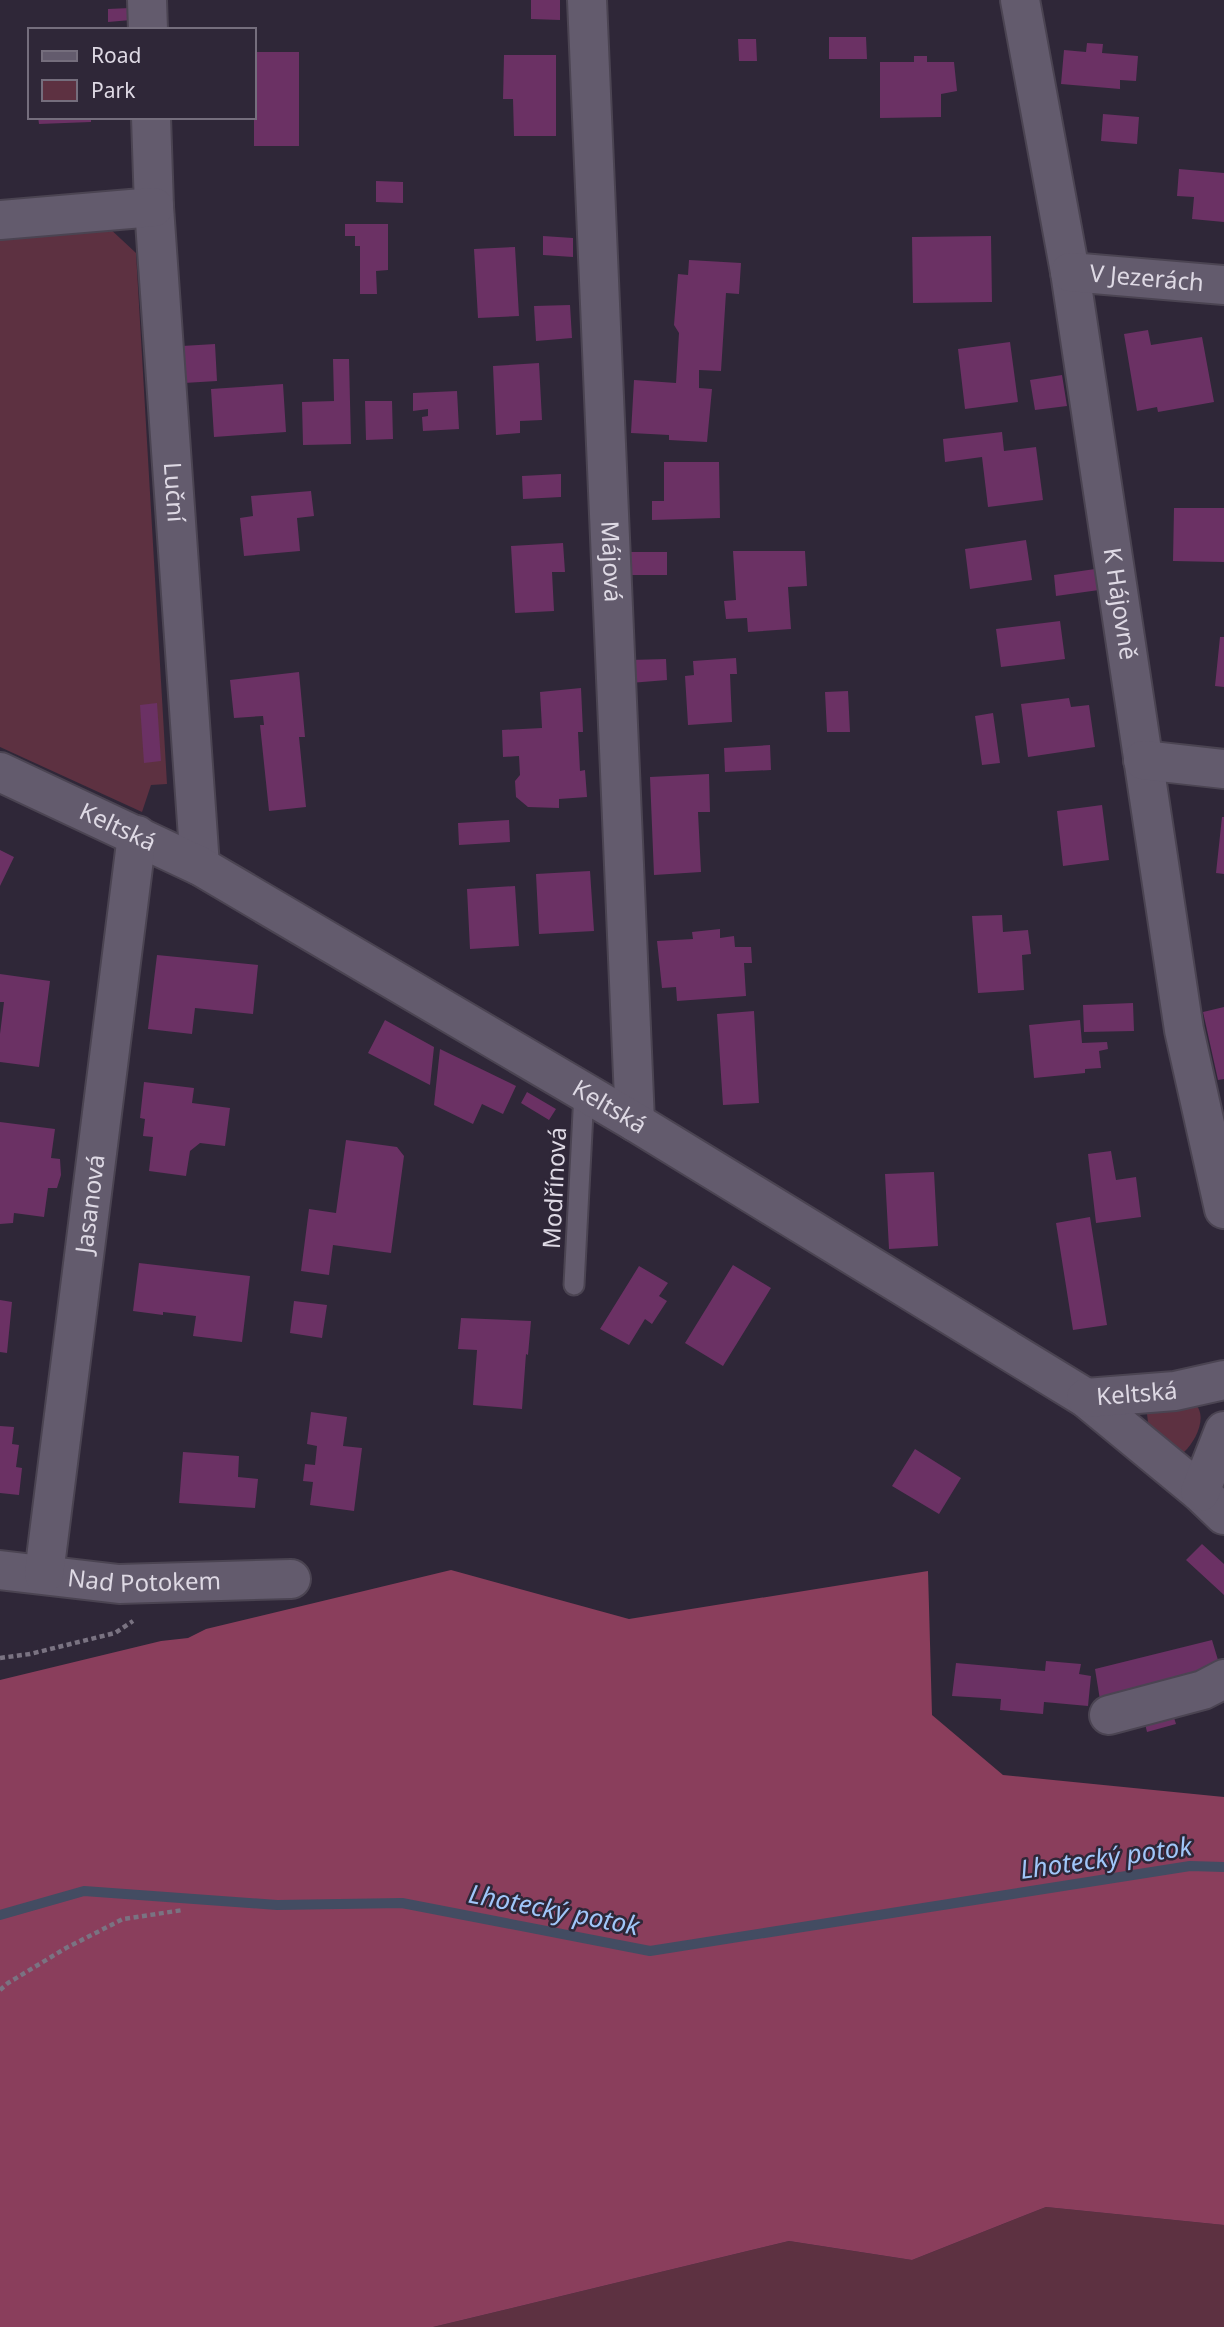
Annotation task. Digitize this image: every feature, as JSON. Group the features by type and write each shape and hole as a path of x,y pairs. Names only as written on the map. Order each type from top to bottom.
{"street":[{"path":"148,0 148,28"},
{"name":"Májová","path":"587,0 635,1122"},
{"name":"K Hájovně","path":"1020,0 1070,272 1184,1030 1224,1209"},
{"name":"Luční","path":"151,119 154,207 200,866"},
{"path":"0,220 154,207"},
{"name":"V Jezerách","path":"1070,272 1224,285"},
{"path":"1143,760 1224,769"},
{"name":"Keltská","path":"0,772 200,866 635,1122 1086,1398 1175,1391 1224,1380"},
{"name":"Jasanová","path":"44,1574 137,835"},
{"path":"1086,1398 1212,1503"},
{"path":"1212,1503 1224,1431"},
{"name":"Nad Potokem","path":"0,1570 119,1584 291,1578"},
{"path":"1109,1715 1203,1690 1224,1679"}],"lane":[{"name":"Modřínová","path":"574,1285 584,1093"}],"path":[{"path":"0,1658 30,1654 115,1633 136,1619"},
{"path":"0,1990 66,1948 123,1919 183,1910"}],"green space":[{"path":"107,226 136,253 167,784 151,785 142,812 0,747 0,236"},
{"path":"1195,1404 1200,1415 1199,1428 1193,1442 1184,1452 1177,1450 1148,1422 1147,1414 1153,1408"},
{"path":"1046,2207 1224,2225 1224,2327 433,2327 789,2241 912,2260"}],"shaded area":[{"path":"451,1570 629,1619 928,1571 932,1715 1003,1775 1224,1797 1224,2225 1046,2207 912,2260 789,2241 433,2327 0,2327 0,1680 161,1641 188,1638 206,1629"}],"building":[{"path":"531,0 560,0 560,20 531,19"},
{"path":"130,8 131,20 108,22 108,9"},
{"path":"829,37 866,37 867,59 829,59"},
{"path":"738,39 756,39 757,61 739,61"},
{"path":"1087,43 1103,44 1102,53 1138,56 1136,81 1120,80 1120,89 1061,84 1064,50 1086,52"},
{"path":"256,52 299,52 299,146 254,146"},
{"path":"504,55 556,55 556,136 514,136 513,99 503,99"},
{"path":"914,56 927,56 927,62 954,62 957,91 941,94 941,117 880,118 880,62 914,62"},
{"path":"1103,114 1139,117 1137,144 1101,141"},
{"path":"38,119 91,119 91,122 39,124"},
{"path":"1179,169 1224,173 1224,222 1192,219 1194,197 1177,196"},
{"path":"376,181 403,182 403,203 376,202"},
{"path":"345,224 388,224 388,270 376,271 377,294 360,294 360,246 355,246 355,236 345,236"},
{"path":"543,236 573,238 573,257 543,255"},
{"path":"991,236 992,302 913,303 912,237"},
{"path":"515,247 519,316 478,318 474,249"},
{"path":"689,260 741,263 739,294 726,293 721,371 699,370 699,388 712,389 707,442 669,440 669,435 631,433 634,380 676,383 679,333 674,325 678,274 688,275"},
{"path":"570,305 572,338 536,341 534,306"},
{"path":"1148,330 1151,345 1202,337 1214,402 1158,412 1157,407 1137,411 1124,334"},
{"path":"1010,342 1018,402 965,409 958,349"},
{"path":"215,344 217,381 184,383 182,346"},
{"path":"333,359 349,359 351,444 303,445 302,402 334,401"},
{"path":"539,363 542,420 520,421 520,433 496,435 493,366"},
{"path":"1062,375 1067,406 1035,410 1030,380"},
{"path":"283,384 286,432 214,437 211,389"},
{"path":"457,391 459,429 423,431 422,417 428,416 428,409 413,411 413,393"},
{"path":"365,401 392,401 393,439 366,440"},
{"path":"1002,432 1004,451 1036,447 1043,500 988,507 982,457 945,462 943,439"},
{"path":"664,462 719,462 720,518 652,520 652,501 664,501"},
{"path":"561,474 561,497 523,499 522,476"},
{"path":"311,491 314,516 297,518 300,551 244,556 240,518 253,516 251,496"},
{"path":"1174,508 1224,508 1224,562 1173,561"},
{"path":"1026,540 1032,580 970,589 965,549"},
{"path":"563,543 565,572 552,572 554,611 515,613 511,546"},
{"path":"733,551 805,551 807,586 788,587 791,629 748,632 747,618 726,619 724,601 736,600"},
{"path":"630,552 667,552 667,575 629,575"},
{"path":"1095,569 1099,590 1056,596 1054,575"},
{"path":"1060,621 1065,659 1001,667 996,629"},
{"path":"1220,637 1224,637 1224,687 1215,686"},
{"path":"736,658 737,674 730,674 732,722 688,725 685,676 694,675 693,661"},
{"path":"666,659 667,680 630,683 629,660"},
{"path":"299,672 305,737 299,737 306,807 269,811 260,725 264,725 263,716 234,718 230,680"},
{"path":"581,688 583,732 578,732 580,771 585,770 587,797 559,799 559,808 528,807 516,797 515,781 520,775 519,756 503,757 502,730 542,728 540,692"},
{"path":"848,691 850,732 827,732 825,692"},
{"path":"1069,698 1071,707 1089,705 1095,747 1028,757 1021,704"},
{"path":"157,703 161,761 144,763 140,705"},
{"path":"993,713 1000,763 982,765 975,716"},
{"path":"770,745 771,770 725,772 724,748"},
{"path":"709,774 710,812 698,812 701,872 654,875 650,777"},
{"path":"1102,805 1109,860 1063,866 1057,811"},
{"path":"1224,817 1224,874 1216,873"},
{"path":"509,820 510,842 459,845 458,823"},
{"path":"0,850 14,857 0,886"},
{"path":"590,871 594,931 539,934 536,874"},
{"path":"515,886 519,946 470,949 467,889"},
{"path":"1002,915 1003,932 1028,930 1031,954 1022,955 1024,990 978,993 972,916"},
{"path":"720,929 720,938 734,936 735,947 751,947 752,963 744,963 746,996 677,1001 676,987 662,988 657,941 693,939 692,932"},
{"path":"157,955 258,965 253,1014 195,1008 192,1034 148,1029"},
{"path":"0,974 50,981 39,1067 0,1062 4,1002 0,1002"},
{"path":"1133,1003 1134,1031 1084,1032 1083,1005"},
{"path":"1224,1007 1224,1079 1218,1080 1203,1012"},
{"path":"754,1011 759,1103 723,1105 717,1014"},
{"path":"385,1020 434,1047 430,1085 368,1053"},
{"path":"1080,1020 1082,1043 1107,1042 1108,1049 1099,1051 1101,1068 1085,1069 1085,1073 1034,1078 1029,1025"},
{"path":"440,1049 516,1086 503,1114 482,1104 473,1124 434,1105"},
{"path":"144,1082 194,1088 192,1103 230,1108 225,1146 200,1143 190,1151 186,1176 149,1171 153,1137 143,1136 145,1119 140,1118"},
{"path":"527,1092 556,1109 549,1120 521,1103"},
{"path":"0,1122 55,1129 51,1158 60,1159 61,1175 57,1188 48,1188 44,1217 14,1213 13,1223 0,1224"},
{"path":"346,1140 397,1147 404,1156 391,1253 333,1245 329,1275 301,1271 309,1209 336,1213"},
{"path":"1111,1151 1116,1180 1136,1177 1141,1217 1096,1223 1088,1154"},
{"path":"934,1172 938,1246 889,1249 885,1174"},
{"path":"1090,1217 1107,1325 1073,1330 1056,1223"},
{"path":"139,1263 250,1276 242,1342 193,1336 196,1316 133,1311"},
{"path":"733,1265 771,1288 723,1366 685,1343"},
{"path":"639,1266 668,1283 659,1296 667,1301 652,1324 645,1319 629,1345 600,1329"},
{"path":"0,1300 12,1302 7,1353 0,1352"},
{"path":"294,1301 327,1305 322,1338 290,1333"},
{"path":"461,1318 531,1321 522,1409 473,1405 477,1350 458,1349"},
{"path":"311,1412 347,1417 343,1446 362,1448 354,1511 310,1505 313,1482 303,1481 305,1464 315,1465 317,1446 307,1444"},
{"path":"0,1426 14,1427 12,1444 19,1445 16,1467 22,1468 19,1495 0,1493"},
{"path":"915,1449 961,1478 939,1514 892,1486"},
{"path":"183,1452 239,1456 238,1477 258,1479 255,1508 179,1503"},
{"path":"1202,1544 1224,1564 1224,1595 1186,1560"},
{"path":"1212,1640 1221,1670 1100,1700 1095,1669"},
{"path":"1046,1661 1081,1664 1079,1674 1091,1676 1088,1706 1044,1702 1043,1714 1000,1710 1001,1699 952,1696 956,1663 1045,1671"},
{"path":"1171,1708 1176,1724 1147,1732 1143,1715"}],"waterway":[{"name":"Lhotecký potok","path":"0,1915 84,1891 277,1905 402,1903 650,1951 1190,1866 1224,1867"}]}
